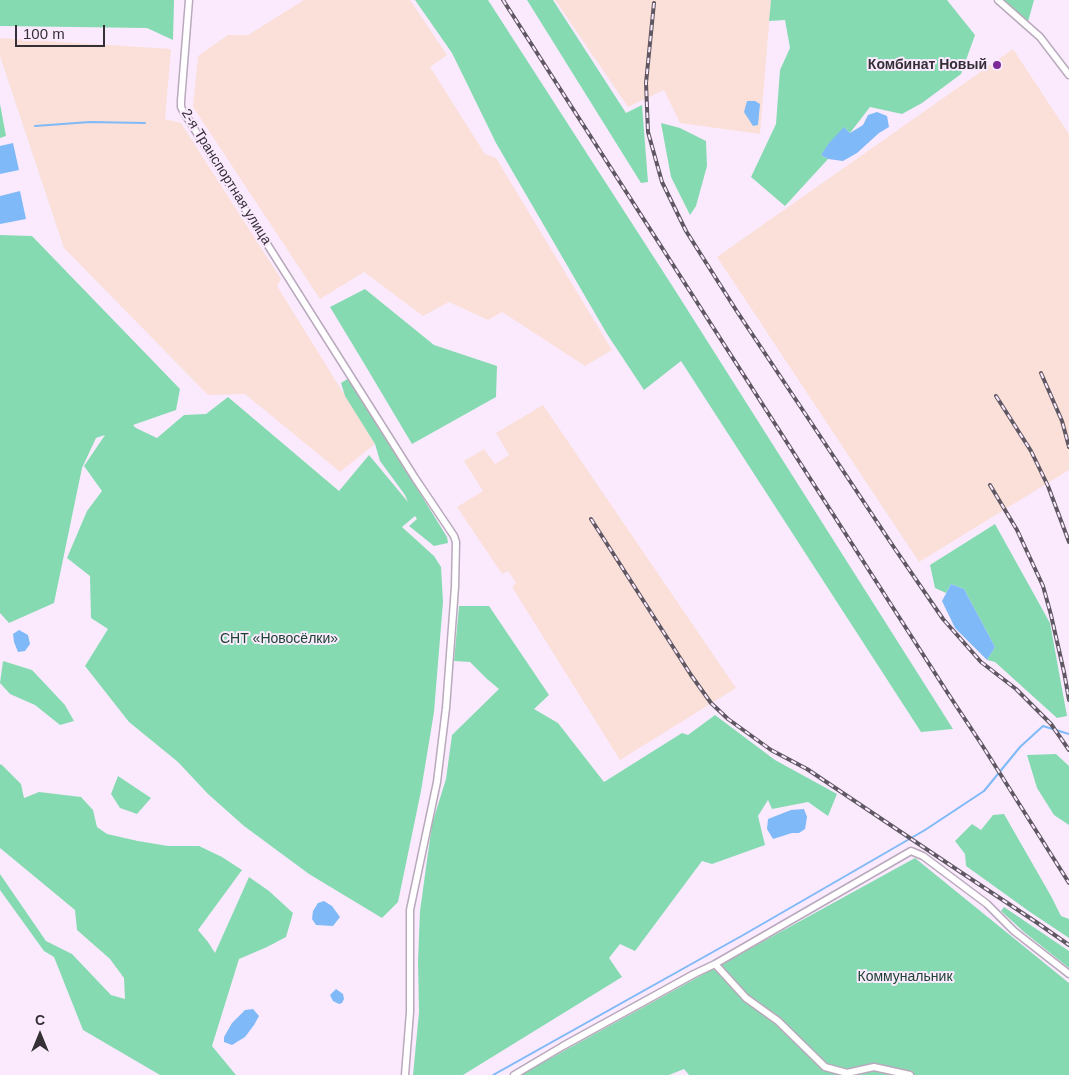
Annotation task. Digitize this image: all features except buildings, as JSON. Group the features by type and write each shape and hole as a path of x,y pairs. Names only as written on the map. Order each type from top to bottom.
{"street":[{"name":"2-я Транспортная улица","path":"189,0 181,107 454,536 456,542 456,587 446,708 436,782 410,910 410,1012 405,1075"},
{"path":"998,0 1040,37 1069,75"},
{"path":"514,1075 563,1046 715,964 911,851 924,856 987,904 1014,931 1069,974"},
{"path":"715,964 746,998 778,1020 825,1067 847,1073 874,1067 910,1075"}],"shaded area":[{"path":"304,0 410,0 447,55 430,67 485,154 496,158 612,350 585,366 502,312 488,320 449,302 423,316 364,272 320,299 193,107 198,56 228,35 248,35"},
{"path":"555,0 771,0 760,134 680,123 664,90 628,107"},
{"path":"0,38 171,49 165,119 181,123 281,279 277,286 375,444 340,472 245,394 208,395 64,248 0,56"},
{"path":"1013,49 1069,134 1069,470 919,562 717,257"},
{"path":"543,405 736,688 620,760 512,587 516,583 508,571 502,574 457,507 483,491 464,461 484,449 495,464 509,455 496,433"}],"green space":[{"path":"0,0 174,0 173,40 147,28 0,26"},
{"path":"415,0 488,0 673,287 953,729 921,732 681,361 644,390 607,334 496,143 452,53"},
{"path":"527,0 553,0 626,113 642,105 648,182 641,183"},
{"path":"771,0 947,0 975,35 961,74 922,103 902,114 870,107 850,133 844,127 821,155 828,159 785,206 751,177 776,124 780,70 790,48 785,20 769,21"},
{"path":"1004,0 1034,0 1028,22"},
{"path":"0,104 6,136 0,138"},
{"path":"661,123 680,128 706,141 707,166 696,206 690,215 671,177"},
{"name":"СНТ «Новосёлки»","path":"0,235 32,236 180,389 176,410 133,425 136,428 157,438 184,415 206,414 228,397 339,491 369,455 408,502 380,461 375,444 345,396 341,383 349,378 447,537 448,543 434,546 409,526 417,519 415,516 402,527 434,556 441,567 443,602 434,712 421,791 398,902 382,918 309,874 244,826 208,794 178,762 129,722 85,666 108,629 91,618 90,576 67,558 87,511 102,491 84,466 105,435 96,438 82,468 54,603 9,623 0,613"},
{"path":"365,289 434,345 497,366 496,397 412,444 330,307"},
{"path":"995,524 1050,623 1067,716 1057,718 995,662 987,660 995,647 964,589 951,584 946,593 935,588 930,565"},
{"path":"459,606 489,606 549,695 534,709 558,723 604,782 682,733 688,735 715,715 775,760 837,794 828,816 808,802 772,809 768,800 758,816 765,845 712,864 702,861 635,951 620,944 609,958 622,977 463,1075 413,1075 419,1012 418,961 420,911 432,824 446,779 452,735 499,689 470,662 454,661"},
{"path":"3,661 32,670 65,705 74,721 60,725 35,705 10,694 0,683"},
{"path":"1056,754 1069,766 1069,825 1054,815 1037,788 1027,755"},
{"path":"1,764 21,784 24,798 39,792 81,797 93,810 97,827 107,834 168,846 199,846 222,857 242,870 198,930 215,953 249,877 269,891 293,913 286,937 239,959 212,1046 236,1075 160,1075 83,1030 54,957 44,951 0,890 0,874 46,941 72,954 111,995 125,999 124,978 110,959 77,930 75,910 0,848"},
{"path":"118,776 151,798 137,814 120,808 111,794"},
{"path":"1004,814 1061,916 1069,919 1069,938 966,866 965,854 955,841 972,824 981,830 993,815"},
{"name":"Коммунальник","path":"915,858 1069,983 1069,1075 689,1075 684,1069 669,1075 521,1075 560,1053"},
{"path":"1004,907 1069,951 1069,968 1001,911"}],"water":[{"path":"747,101 755,101 760,104 758,125 753,126 744,112"},
{"path":"877,112 887,116 889,127 879,133 857,153 843,161 828,159 821,155 844,127 850,133 863,125 868,115"},
{"path":"13,143 19,170 0,174 0,146"},
{"path":"20,191 26,219 0,224 0,196"},
{"path":"951,584 964,589 995,647 987,660 955,628 942,601"},
{"path":"19,630 28,635 30,644 25,651 18,652 13,634"},
{"path":"804,809 807,817 805,829 799,833 792,833 773,839 767,829 768,819 791,810"},
{"path":"324,901 332,906 340,917 333,926 316,925 312,919 313,911 318,903"},
{"path":"336,989 343,994 344,999 339,1004 333,1001 330,995"},
{"path":"253,1009 259,1016 245,1037 232,1045 224,1042 224,1037 232,1023 245,1010"}],"waterway":[{"path":"35,126 90,122 145,123"},
{"path":"493,1075 745,934 925,830 984,791 1020,747 1043,726 1069,734"}],"railway":[{"path":"503,0 1069,883"},
{"path":"654,3 646,83 648,132 662,182 686,231 736,310 943,619 981,662 1016,689 1051,724 1069,750"},
{"path":"1041,373 1062,421 1069,447"},
{"path":"996,396 1031,451 1048,486 1069,542"},
{"path":"990,485 1017,530 1043,586 1069,700"},
{"path":"591,519 691,675 711,703 728,719 771,750 807,769 1069,945"}],"place":[{"name":"Комбинат Новый","path":"997,65"}]}
